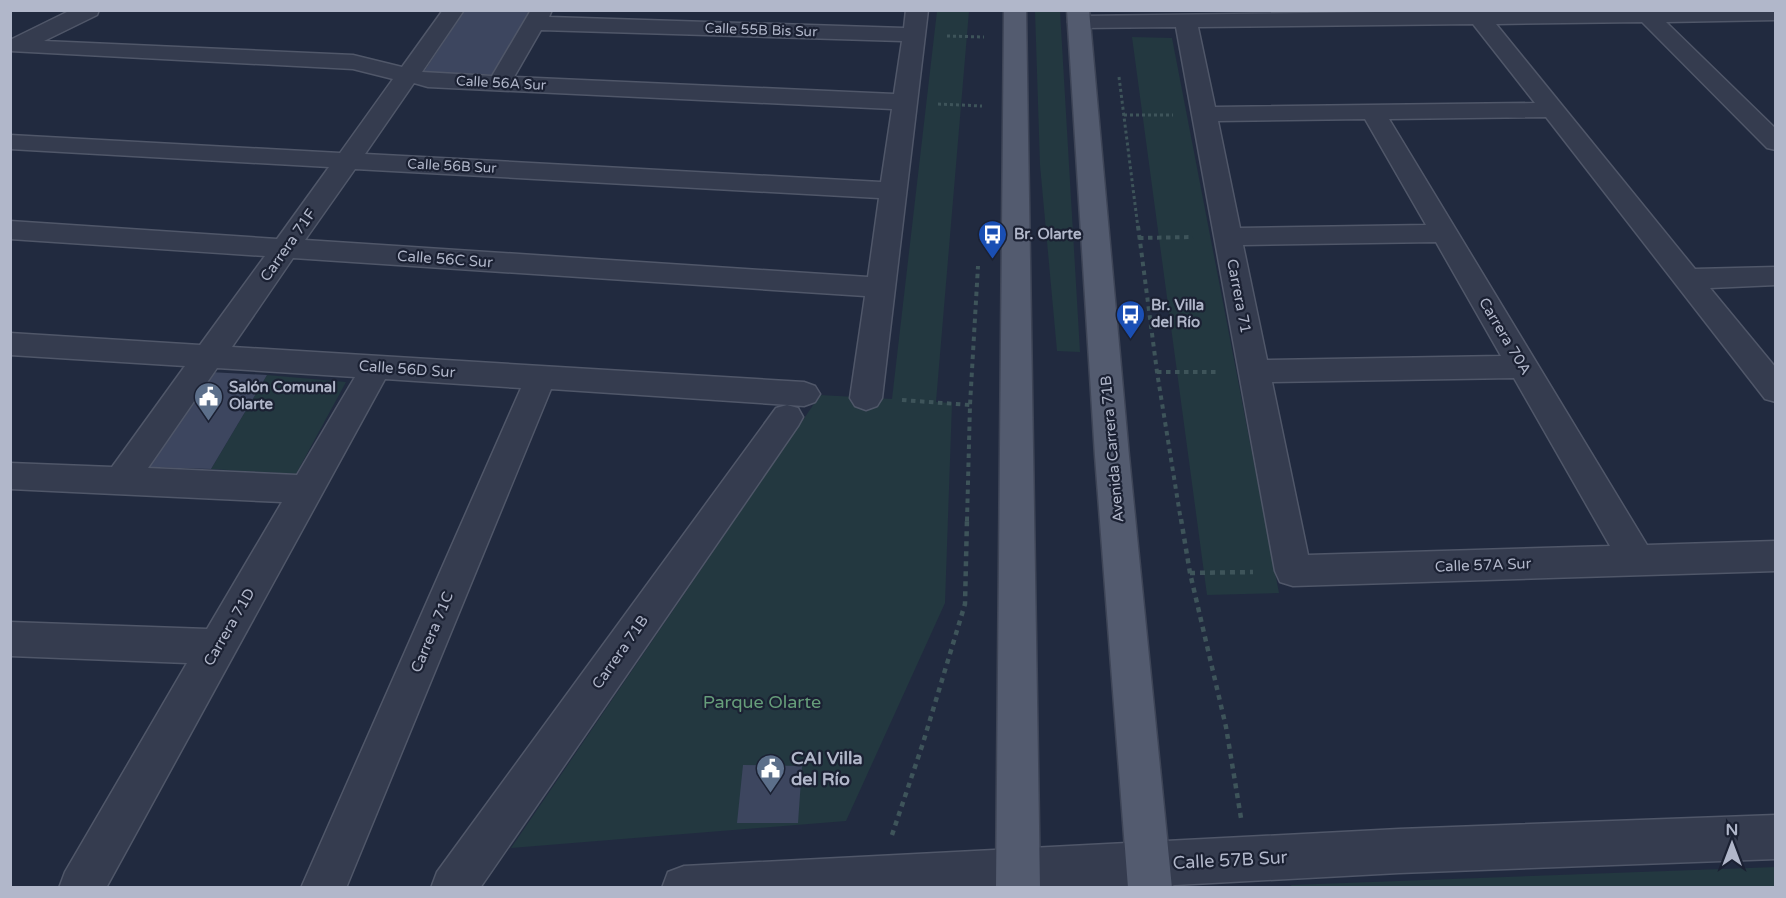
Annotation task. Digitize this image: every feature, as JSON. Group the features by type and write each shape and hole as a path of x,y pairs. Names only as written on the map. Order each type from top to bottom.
{"main road":[{"path":"1015,10 1018,879"},
{"name":"Avenida Carrera 71B","path":"1078,16 1113,467 1149,876"}],"street":[{"name":"Carrera 71F","path":"121,480 454,10"},
{"path":"14,48 88,11"},
{"path":"1645,14 1776,143"},
{"path":"1078,16 1112,22 1776,14"},
{"path":"499,83 538,17"},
{"name":"Calle 55B Bis Sur","path":"538,17 915,23"},
{"path":"1480,18 1776,391"},
{"name":"Carrera 71","path":"1186,21 1293,571"},
{"path":"866,398 915,23"},
{"name":"Calle 56A Sur","path":"14,48 353,62 428,80 905,102"},
{"path":"1203,114 1552,110"},
{"name":"Carrera 70A","path":"1373,112 1637,560"},
{"name":"Calle 56B Sur","path":"10,142 893,191"},
{"name":"Calle 56C Sur","path":"10,230 880,286"},
{"path":"1227,237 1444,233"},
{"path":"1687,279 1776,276"},
{"name":"Calle 56D Sur","path":"10,344 541,377 796,406"},
{"name":"Carrera 71D","path":"81,888 376,367"},
{"path":"1254,371 1524,368"},
{"name":"Carrera 71C","path":"322,888 541,377"},
{"name":"Carrera 71B","path":"453,888 796,406"},
{"path":"10,476 308,489"},
{"name":"Calle 57A Sur","path":"1293,571 1776,556"},
{"path":"10,639 218,647"},
{"name":"Calle 57B Sur","path":"684,888 1149,876 1249,858 1776,837"}],"path":[{"path":"1112,22 1157,372 1190,573 1226,727 1249,858"},
{"path":"915,23 988,37 988,28"},
{"path":"905,102 986,106"},
{"path":"1124,115 1203,114"},
{"path":"1139,238 1227,237"},
{"path":"891,837 923,743 965,604 970,405 978,261"},
{"path":"1157,372 1254,371"},
{"path":"1190,573 1293,571"}],"green space":[{"name":"Parque Olarte","path":"937,11 969,11 936,402 952,403 945,603 846,821 511,848 820,395 892,399"},
{"path":"1035,11 1060,11 1080,352 1057,351 1040,165"},
{"path":"1132,37 1172,38 1279,593 1207,595"},
{"path":"267,375 346,382 296,474 211,469"},
{"path":"1776,867 1775,888 1292,888 1291,885"}],"building":[{"path":"465,10 533,10 495,75 423,73"},
{"name":"Salón Comunal Olarte","path":"209,372 267,375 211,469 145,467"},
{"name":"CAI Villa del Río","path":"743,765 802,766 798,823 737,823"}],"place":[{"name":"Br. Olarte","path":"993,260"},
{"name":"Br. Villa del Río","path":"1130,340"},
{"name":"Salón Comunal Olarte","path":"208,422"},
{"name":"CAI Villa del Río","path":"770,794"}]}
